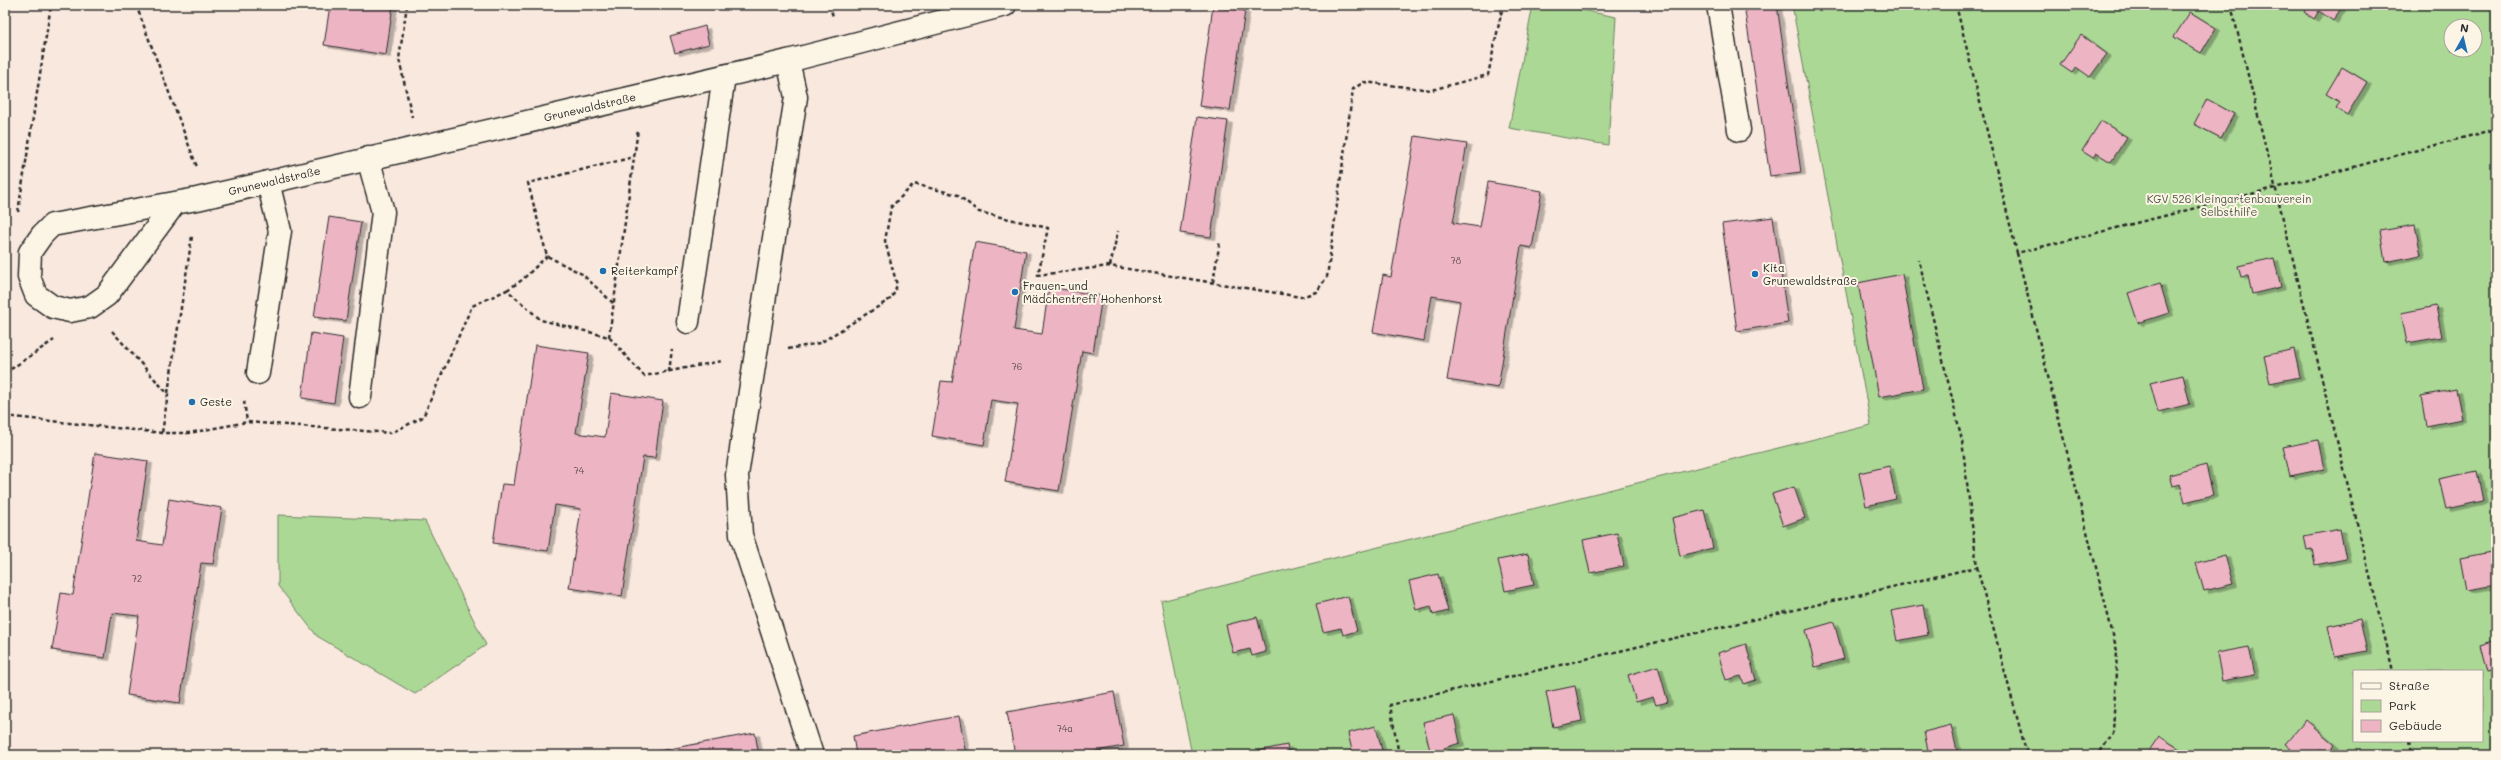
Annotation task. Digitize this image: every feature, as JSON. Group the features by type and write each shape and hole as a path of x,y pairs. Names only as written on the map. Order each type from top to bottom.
{"street":[{"name":"Grunewaldstraße","path":"175,203 107,296 90,307 70,311 53,307 36,295 29,277 30,252 42,235 52,225 202,198 788,61 928,14 1005,5"},
{"path":"1718,5 1739,130"},
{"path":"788,61 796,98 738,475 741,535 812,755"},
{"path":"688,322 724,76"},
{"path":"360,397 383,212 368,158"},
{"path":"258,373 280,231 268,182"}],"path":[{"path":"18,216 51,5"},
{"path":"136,5 202,198 162,433"},
{"path":"407,5 399,59 419,147"},
{"path":"507,290 541,320 609,337 644,376 820,343 892,298 897,285 885,241 891,207 914,184 958,195 979,212 1048,228 1038,275 1110,266 1300,297 1316,292 1327,277 1353,89 1364,82 1431,90 1488,75 1504,5"},
{"path":"1956,5 2118,651 2113,733 2098,755"},
{"path":"2232,5 2275,188 2393,670"},
{"path":"609,337 644,95"},
{"path":"2017,253 2275,188 2496,129"},
{"path":"613,303 582,274 547,256 528,183 634,157"},
{"path":"1110,266 1118,231"},
{"path":"1213,282 1220,241"},
{"path":"5,416 162,433 189,433 247,422 391,433 423,417 472,306 507,290 522,280 547,256"},
{"path":"1919,260 1962,440 1977,567 2027,755"},
{"path":"5,373 66,333 90,307 168,394"},
{"path":"1399,755 1390,705 1977,567"},
{"path":"2410,742 2412,755"}],"green space":[{"path":"1533,5 1557,5 1616,17 1608,145 1509,128"},
{"name":"KGV 526 Kleingartenbauverein Selbsthilfe","path":"1792,5 2496,5 2496,755 1192,755 1161,601 1871,425"},
{"path":"278,515 425,521 486,645 415,694 317,636 278,586"}],"building":[{"path":"330,5 393,5 386,55 324,45"},
{"path":"1744,5 1777,5 1801,172 1770,176"},
{"path":"2308,5 2343,5 2333,21 2319,11 2314,19 2304,12"},
{"path":"1213,6 1245,11 1230,110 1199,106"},
{"path":"2190,12 2216,28 2201,53 2174,37"},
{"path":"705,26 709,44 675,53 670,36"},
{"path":"2081,35 2107,54 2090,77 2076,67 2072,73 2060,65"},
{"path":"2342,67 2367,82 2347,115 2336,108 2340,102 2326,94"},
{"path":"2207,99 2234,114 2221,138 2194,124"},
{"path":"1197,117 1228,121 1211,237 1180,233"},
{"path":"2101,121 2127,137 2111,162 2096,153 2093,158 2082,151"},
{"path":"1415,136 1467,144 1453,223 1480,227 1488,182 1542,191 1532,248 1521,246 1498,388 1447,380 1460,301 1432,296 1424,341 1373,332 1383,275 1391,277"},
{"path":"329,217 361,222 346,321 314,317"},
{"name":"Kita Grunewaldstraße","path":"1773,217 1788,323 1737,331 1722,224"},
{"path":"2415,225 2421,255 2385,262 2380,231"},
{"path":"975,242 1026,251 1014,330 1042,334 1049,287 1102,296 1093,353 1082,351 1059,491 1005,482 1018,404 991,400 984,445 932,436 941,381 952,382"},
{"path":"2274,258 2281,287 2252,294 2248,276 2241,277 2238,266"},
{"path":"1902,274 1923,389 1879,397 1858,283"},
{"path":"2160,283 2169,313 2138,323 2128,293"},
{"path":"2436,306 2442,337 2407,343 2401,313"},
{"path":"311,333 343,338 334,403 302,398"},
{"path":"535,345 589,353 576,433 605,437 611,393 663,401 655,458 643,457 622,596 569,588 581,509 555,505 548,551 493,543 502,484 514,485"},
{"path":"2294,349 2300,377 2270,383 2264,356"},
{"path":"2183,375 2190,404 2158,412 2150,383"},
{"path":"2456,389 2462,419 2426,426 2421,396"},
{"path":"2318,440 2324,469 2290,476 2283,447"},
{"path":"95,453 148,461 136,541 162,545 169,499 222,508 213,564 201,563 180,703 127,695 139,616 112,613 105,658 52,650 61,593 73,595"},
{"path":"2206,465 2213,495 2185,502 2180,484 2172,486 2169,475"},
{"path":"1889,466 1896,499 1866,506 1859,473"},
{"path":"2477,471 2483,501 2446,509 2439,479"},
{"path":"1794,487 1805,518 1783,526 1772,494"},
{"path":"1704,510 1713,548 1680,556 1672,518"},
{"path":"2340,529 2346,559 2315,565 2312,549 2307,550 2304,536"},
{"path":"1617,533 1624,566 1590,573 1583,540"},
{"path":"2496,551 2496,585 2466,590 2460,558"},
{"path":"1528,554 1534,585 1505,591 1498,560"},
{"path":"2225,555 2233,584 2204,591 2196,563"},
{"path":"1438,574 1448,611 1433,615 1431,606 1416,610 1409,581"},
{"path":"1348,596 1357,631 1343,635 1341,628 1323,632 1316,604"},
{"path":"1923,605 1928,635 1897,641 1891,611"},
{"path":"1257,617 1266,652 1252,656 1250,649 1233,653 1226,625"},
{"path":"2360,619 2367,651 2335,657 2328,626"},
{"path":"1834,622 1844,659 1815,667 1806,630"},
{"path":"2496,640 2496,670 2487,672 2480,645"},
{"path":"1746,644 1756,680 1744,684 1741,676 1726,680 1718,653"},
{"path":"2249,647 2255,675 2222,681 2217,653"},
{"path":"1658,666 1668,702 1656,705 1653,697 1636,702 1628,675"},
{"path":"1575,686 1582,721 1553,727 1546,692"},
{"path":"1114,692 1124,746 1074,755 1015,755 1007,712"},
{"path":"1454,715 1460,743 1444,748 1445,753 1431,755 1423,722"},
{"path":"959,716 966,755 856,755 853,736"},
{"path":"2306,720 2335,745 2327,755 2320,750 2315,755 2298,755 2285,744"},
{"path":"1951,725 1958,755 1929,755 1924,732"},
{"path":"1376,726 1383,755 1353,755 1348,733"},
{"path":"755,733 759,755 649,755 648,753"},
{"path":"2159,736 2186,753 2184,755 2146,755"},
{"path":"1287,745 1289,755 1258,755 1257,751"},
{"path":"1864,748 1865,755 1833,755 1833,754"}],"place":[{"name":"Reiterkampf","path":"603,271"},
{"name":"Kita Grunewaldstraße","path":"1755,274"},
{"name":"Frauen- und Mädchentreff Hohenhorst","path":"1015,292"},
{"name":"Geste","path":"192,402"}]}
